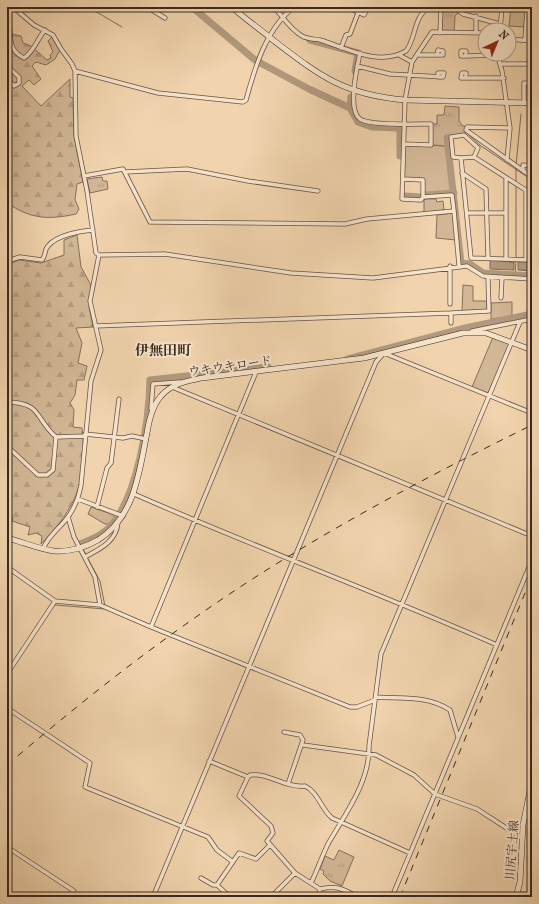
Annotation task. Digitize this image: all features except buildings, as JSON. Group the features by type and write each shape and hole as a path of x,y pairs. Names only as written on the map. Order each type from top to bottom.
{"street":[{"path":"13,7 34,25 53,35 75,71 76,136 96,253 99,255 90,301 94,326 101,350 91,381 85,435 85,460 78,499 68,517 46,541 43,549"},
{"path":"147,7 166,18"},
{"path":"232,7 322,77 354,92 386,99 532,103"},
{"path":"274,7 303,37 374,57 391,57 408,48 418,20 428,8 441,8 440,33"},
{"path":"75,71 158,93 243,102 246,100 256,65 270,37 282,16 294,7"},
{"path":"347,7 364,15 368,7"},
{"path":"459,7 459,11 463,14 476,16 494,22"},
{"path":"496,7 502,7 500,22"},
{"path":"525,40 527,10"},
{"path":"341,48 346,35 350,34 358,13"},
{"path":"459,265 452,196 423,197 421,200 402,199 405,100 412,62 432,32 476,33 476,16"},
{"path":"7,19 11,44 19,55 24,58 30,54 45,30"},
{"path":"517,39 532,41"},
{"path":"360,53 354,92 354,105 356,114 360,119 373,123 431,124 431,145 404,144"},
{"path":"399,54 412,62"},
{"path":"417,54 438,55"},
{"path":"466,56 477,56"},
{"path":"522,59 522,64"},
{"path":"507,160 510,128 504,78 500,64 527,64"},
{"path":"7,66 19,77 19,83 14,86 7,78"},
{"path":"357,66 390,74 438,77"},
{"path":"466,78 504,78"},
{"path":"524,103 524,83 532,83"},
{"path":"530,126 530,131 532,131"},
{"path":"510,128 467,127 466,130 532,177"},
{"path":"474,157 478,148 464,135 451,137 453,157 474,157 532,194"},
{"path":"461,158 471,258 532,260"},
{"path":"523,171 523,165 532,166"},
{"path":"84,176 123,169 150,222 345,224 367,219 454,211"},
{"path":"125,172 187,169 248,181 318,191"},
{"path":"462,173 486,189 488,258"},
{"path":"506,178 506,259"},
{"path":"403,179 423,180 423,197"},
{"path":"526,191 526,260"},
{"path":"467,213 505,213"},
{"path":"7,261 20,257 42,260 46,248 52,242 82,231 93,230"},
{"path":"99,255 165,254 291,273 366,278 459,265 467,266 483,276 488,277 532,279"},
{"path":"450,266 450,304"},
{"path":"94,326 489,311 488,277"},
{"path":"501,298 502,277"},
{"path":"450,313 451,323"},
{"path":"463,333 532,319"},
{"path":"312,884 328,844 342,823 356,796 369,760 381,654 488,395 520,322"},
{"name":"ウキウキロード","path":"7,538 43,549 68,551 79,548 101,538 123,516 134,494 151,414 160,397 172,387 185,382 202,378 364,358 463,333 486,332 532,350"},
{"path":"153,897 250,666 292,560 376,362 384,354 532,413"},
{"path":"151,627 196,522 256,372"},
{"path":"151,414 153,384 185,382"},
{"path":"172,387 532,536"},
{"path":"96,507 107,468 111,463 116,437 119,398"},
{"path":"7,402 25,403 34,408 44,424 56,437 53,470 47,474 38,474 7,446"},
{"path":"56,437 85,435 116,437 132,436 146,439"},
{"path":"134,494 196,522 402,603 497,645"},
{"path":"78,499 123,516"},
{"path":"68,517 79,548 95,577 100,605"},
{"path":"85,557 100,549 115,536 118,522"},
{"path":"392,897 532,560"},
{"path":"7,567 55,600 100,605 350,707 358,707 376,699 422,698 444,706 450,710 459,738"},
{"path":"7,674 55,600"},
{"path":"7,708 90,763 85,787 208,837 217,850 233,862"},
{"path":"284,732 302,736 303,745 288,784"},
{"path":"303,745 376,755 414,775 435,794 477,809 522,838"},
{"path":"209,761 248,777"},
{"path":"358,897 336,887 331,886 320,889 295,873 270,845 268,839 273,833 272,826 239,796 250,775 258,774 296,787 305,786 310,788 323,810 342,823 410,853"},
{"name":"川尻宇土線","path":"516,897 520,882 525,808 532,781"},
{"path":"216,885 240,852 256,859 270,845"},
{"path":"7,847 74,891 73,897"},
{"path":"270,897 295,873"},
{"path":"201,878 213,885 216,885 230,897"},
{"path":"318,897 320,889"}],"green space":[{"path":"511,7 532,7 532,9 526,8 524,27 517,27 517,22 509,22"},
{"path":"440,11 460,11 455,16 454,33 440,33"},
{"path":"12,34 21,36 23,43 31,46 47,60 51,58 50,55 53,52 48,41 52,37 60,50 55,59 46,65 36,62 32,66 41,79 34,85 29,80 22,86 41,106 70,79 70,97 73,98 74,136 83,182 77,184 75,200 79,209 76,214 57,217 40,217 24,212 7,203 7,37"},
{"path":"445,106 459,107 459,121 463,126 467,127 464,135 446,137 446,146 431,145 431,124 437,124 437,115 444,115"},
{"path":"404,144 446,146 452,191 423,194 422,180 403,179"},
{"path":"102,177 103,181 107,181 108,189 90,193 87,179"},
{"path":"424,199 436,199 437,202 443,201 444,210 424,213"},
{"path":"453,213 456,240 436,238 437,215"},
{"path":"77,235 81,267 92,287 89,307 93,327 76,328 82,343 78,363 87,366 84,380 77,380 75,395 70,403 74,410 73,427 82,428 83,463 77,492 71,505 53,531 41,544 42,536 36,533 28,535 30,527 12,521 13,518 7,515 7,265 19,260 41,263 64,255 64,240"},
{"path":"463,285 473,286 473,301 487,301 487,310 462,311"},
{"path":"512,302 512,316 491,319 491,303"},
{"path":"493,337 510,343 488,393 472,387"},
{"path":"91,507 120,517 113,524 105,524 88,514"},
{"path":"339,850 354,857 342,886 330,881 323,874 324,871 320,869 325,856 334,860"}],"water":[{"path":"490,260 514,262 514,270 490,269"},
{"path":"518,262 532,262 532,271 518,270"}],"waterway":[{"path":"88,7 122,27"},
{"path":"192,7 255,60 309,89 350,108 358,122 372,127 398,128 400,130 400,156"},
{"path":"310,40 358,53 355,71"},
{"path":"350,108 351,97"},
{"path":"516,165 521,114"},
{"path":"466,132 481,146 532,180"},
{"path":"447,138 461,263 470,264 483,273 532,276"},
{"path":"516,168 516,183"},
{"path":"516,186 516,257"},
{"path":"425,195 454,193"},
{"path":"406,196 421,197"},
{"path":"515,275 516,260"},
{"path":"348,359 465,328 532,314"},
{"path":"80,544 99,536 106,531 119,514 128,498 140,458 144,437 150,380 268,367"},
{"path":"82,548 86,554"},
{"path":"87,557 100,581 105,606"},
{"path":"55,605 105,609"}],"railway":[{"path":"7,765 76,707 171,634 276,564 402,491 532,425"},
{"path":"400,897 532,576"}],"district":[{"name":"伊無田町","path":"163,350"}]}
